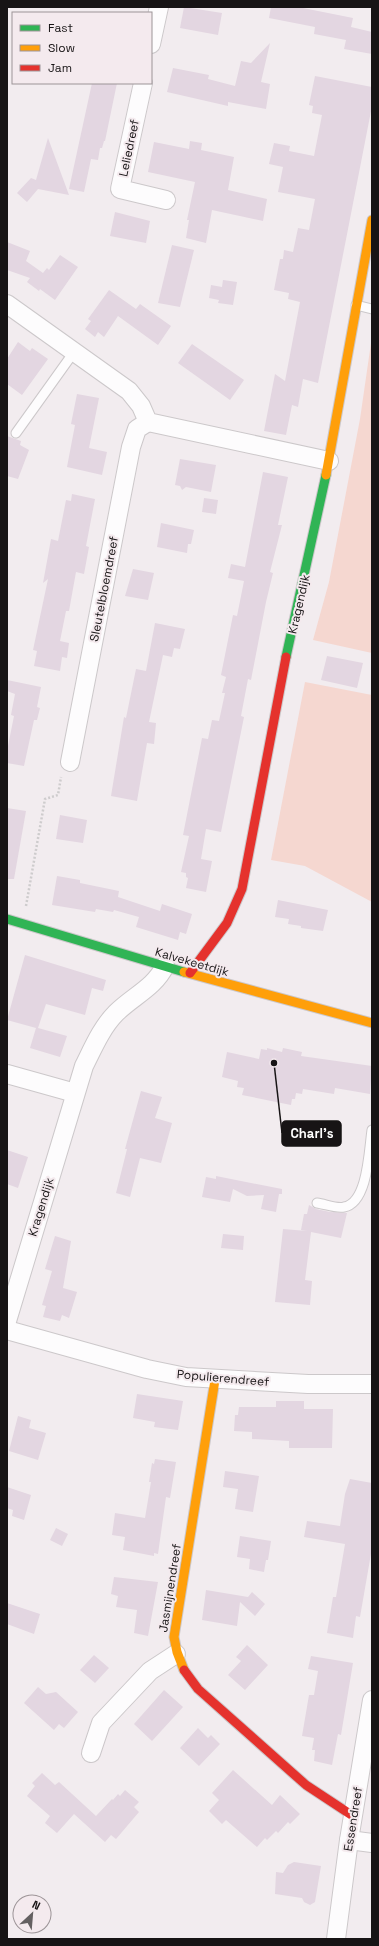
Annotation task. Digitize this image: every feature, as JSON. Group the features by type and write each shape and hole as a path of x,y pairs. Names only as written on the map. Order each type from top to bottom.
{"street":[{"path":"152,39 159,7"},
{"name":"Leliedreef","path":"143,84 120,189 166,200"},
{"name":"Kragendijk","path":"190,973 227,926 236,908 242,889 287,654 329,461 345,362 372,220"},
{"path":"7,304 129,391 141,406 148,422 329,461"},
{"name":"Sleutelbloemdreef","path":"70,762 131,447 137,429 148,422"},
{"name":"Kalvekeetdijk","path":"7,919 165,966 372,1023"},
{"name":"Kragendijk","path":"7,1321 12,1286 84,1066 93,1047 115,1014 158,979 165,966"},
{"path":"7,1074 75,1093"},
{"name":"Populierendreef","path":"7,1330 147,1369 186,1377 215,1380 308,1384 372,1384"},
{"name":"Jasmijnendreef","path":"215,1380 174,1637 176,1654 184,1673 198,1689 306,1785 353,1816"},
{"path":"91,1753 102,1723 150,1671 176,1654"},
{"name":"Essendreef","path":"336,1939 349,1840 372,1700"},
{"path":"349,1840 372,1843"}],"lane":[{"path":"356,305 372,309"},
{"path":"16,433 74,352"},
{"path":"317,1203 343,1208 352,1205 358,1199 363,1188 372,1130"}],"path":[{"path":"23,925 45,799 58,796 61,776 70,762"}],"shaded area":[{"path":"371,343 372,653 313,640 329,582 360,419"},
{"path":"305,682 372,695 372,902 305,866 271,860"}],"building":[{"path":"184,7 222,13 218,35 180,28"},
{"path":"271,7 298,7 353,18 351,27 372,32 372,54 344,49 346,40 314,34 315,27 269,18"},
{"path":"270,43 261,82 270,84 266,109 228,102 228,106 167,92 173,68 209,75 208,79 235,86 241,61 251,63"},
{"path":"315,76 372,87 372,106 318,383 303,379 298,407 292,405 286,435 264,431 275,374 285,381 300,302 288,299 289,293 274,290 280,259 283,259 284,250 293,252 298,228 309,230 315,199 278,192 283,167 269,164 274,143 290,146 289,151 314,156 322,115 312,113 313,106 309,105"},
{"path":"92,84 117,84 105,141 102,148 100,148 98,160 91,159 84,192 69,189"},
{"path":"48,138 69,195 38,189 27,202 17,193 31,178 36,180"},
{"path":"190,141 202,143 201,150 234,157 228,190 267,199 263,221 212,210 206,243 186,238 189,220 187,220 195,182 148,172 154,142 189,149"},
{"path":"115,212 150,221 146,243 110,236"},
{"path":"7,242 30,251 26,261 43,273 47,268 49,270 60,255 78,267 55,300 27,282 30,278 7,270"},
{"path":"172,245 194,250 180,307 158,303"},
{"path":"223,280 237,282 233,305 218,303 219,300 209,298 211,285 222,287"},
{"path":"109,290 136,309 140,304 171,326 158,345 118,316 104,337 98,332 95,337 85,329 91,321 88,319"},
{"path":"18,342 30,351 32,348 48,359 22,395 7,384 7,359"},
{"path":"192,344 244,380 230,400 178,363"},
{"path":"77,394 99,398 89,448 107,452 102,475 67,467 75,425 71,424"},
{"path":"7,436 21,441 20,445 29,450 18,479 7,476"},
{"path":"180,459 216,465 211,492 186,487 182,490 180,486 175,485"},
{"path":"263,472 288,477 278,525 282,525 270,572 273,573 251,680 248,679 241,716 244,717 221,832 206,829 201,859 212,861 206,892 186,888 188,878 186,877 186,873 181,872 189,836 183,835 202,738 208,739 212,720 219,721 225,693 222,693 226,677 221,675 233,615 237,616 244,581 228,578 231,564 245,567"},
{"path":"72,494 95,499 86,546 89,547 84,574 76,572 69,611 66,611 60,641 69,643 67,658 62,657 60,671 34,666 37,651 33,650 48,579 43,583 51,539 58,541 66,500 71,501"},
{"path":"204,498 218,500 216,514 202,512"},
{"path":"161,523 194,530 191,544 188,544 187,553 157,547"},
{"path":"133,569 154,573 148,600 125,596"},
{"path":"155,623 185,629 180,649 174,648 172,657 163,655 149,722 156,723 154,744 147,743 137,801 111,796 124,717 126,718 136,669 146,671"},
{"path":"327,656 363,663 357,688 321,680"},
{"path":"7,680 41,687 37,707 40,708 37,720 34,720 24,766 7,763 7,751 14,716 11,715 15,694 7,691"},
{"path":"7,808 26,811 14,879 7,879"},
{"path":"60,815 87,820 83,843 56,839"},
{"path":"57,876 80,880 80,883 119,891 118,897 160,911 162,904 192,914 186,934 180,932 178,940 136,927 139,917 114,910 113,912 96,909 95,912 52,905"},
{"path":"278,900 328,910 323,931 301,928 301,926 288,924 289,919 275,917"},
{"path":"25,955 106,980 103,991 92,988 85,1015 46,1004 38,1028 67,1036 60,1057 30,1048 36,1028 7,1020"},
{"path":"267,1048 282,1052 283,1048 302,1052 301,1056 372,1066 370,1094 335,1088 334,1094 303,1089 302,1094 296,1093 295,1099 292,1099 291,1105 242,1095 244,1088 237,1087 238,1081 222,1077 227,1052 259,1059 261,1049 267,1050"},
{"path":"141,1091 162,1097 155,1118 172,1123 161,1163 140,1158 130,1197 116,1193 127,1149 125,1149"},
{"path":"7,1150 28,1157 18,1188 7,1184"},
{"path":"216,1176 282,1189 282,1194 279,1194 276,1212 261,1209 264,1195 247,1196 233,1189 230,1202 202,1197 206,1177 216,1179"},
{"path":"309,1205 316,1209 330,1212 347,1213 341,1238 311,1232 305,1280 312,1281 310,1305 275,1302 283,1229 307,1231 301,1230 304,1214 307,1214"},
{"path":"223,1234 244,1236 243,1250 221,1248"},
{"path":"55,1236 71,1241 63,1288 77,1292 69,1318 62,1315 60,1321 43,1317 46,1306 42,1305 52,1271 45,1269"},
{"path":"137,1394 183,1401 178,1430 154,1427 155,1422 133,1418"},
{"path":"276,1401 304,1401 304,1409 333,1409 332,1448 289,1448 289,1441 252,1439 252,1432 234,1431 235,1415 238,1415 239,1407 276,1407"},
{"path":"18,1416 31,1420 29,1428 46,1433 38,1460 9,1451"},
{"path":"155,1459 176,1462 170,1498 166,1497 158,1554 154,1553 154,1556 123,1550 125,1537 112,1535 115,1513 145,1518 151,1482 149,1482 152,1463 154,1464"},
{"path":"225,1471 259,1476 253,1512 235,1509 238,1489 223,1487"},
{"path":"350,1479 372,1483 372,1548 360,1617 356,1616 353,1638 327,1633 333,1597 336,1597 345,1544 304,1537 307,1521 340,1526 345,1494"},
{"path":"7,1487 31,1495 24,1520 12,1516 13,1510 7,1508"},
{"path":"56,1528 68,1534 62,1546 50,1540"},
{"path":"240,1536 271,1541 268,1560 266,1560 264,1572 249,1569 250,1559 237,1557"},
{"path":"114,1577 158,1582 148,1636 134,1633 137,1610 116,1607 118,1596 111,1594"},
{"path":"206,1590 248,1597 252,1592 265,1604 255,1616 240,1602 237,1626 202,1620"},
{"path":"7,1603 40,1614 34,1634 7,1624"},
{"path":"247,1645 268,1665 245,1690 228,1675 241,1661 236,1657"},
{"path":"94,1655 109,1668 95,1683 80,1670"},
{"path":"311,1656 353,1663 341,1735 338,1734 332,1765 314,1761 315,1750 312,1750 314,1738 302,1736 309,1695 314,1695 318,1671 308,1669"},
{"path":"38,1687 46,1694 56,1692 78,1712 64,1728 59,1724 54,1730 24,1703"},
{"path":"164,1690 183,1707 152,1741 134,1724"},
{"path":"198,1728 208,1738 211,1735 220,1744 199,1766 180,1748"},
{"path":"233,1770 272,1805 280,1795 300,1814 290,1824 288,1822 278,1833 276,1831 267,1840 265,1838 257,1847 226,1820 222,1824 209,1811 219,1800 212,1793"},
{"path":"42,1773 55,1785 59,1782 96,1816 112,1799 113,1800 118,1794 120,1796 125,1790 139,1802 134,1807 139,1812 116,1839 111,1835 105,1842 74,1814 57,1833 45,1823 50,1816 27,1796 35,1786 32,1783"},
{"path":"294,1862 321,1866 315,1902 310,1905 304,1902 302,1898 275,1894 276,1872 283,1873 288,1865"}],"traffic: fast":[{"path":"286,657 326,475"},
{"path":"7,919 184,972"}],"traffic: slow":[{"path":"326,475 372,220"},
{"path":"184,972 372,1023"},
{"path":"184,1670 177,1652 174,1637 215,1380"}],"traffic: jam":[{"path":"190,973 227,923 242,889 286,657"},
{"path":"184,1670 198,1689 306,1785 353,1816"}],"place":[{"name":"Charl's","path":"274,1063"}]}
